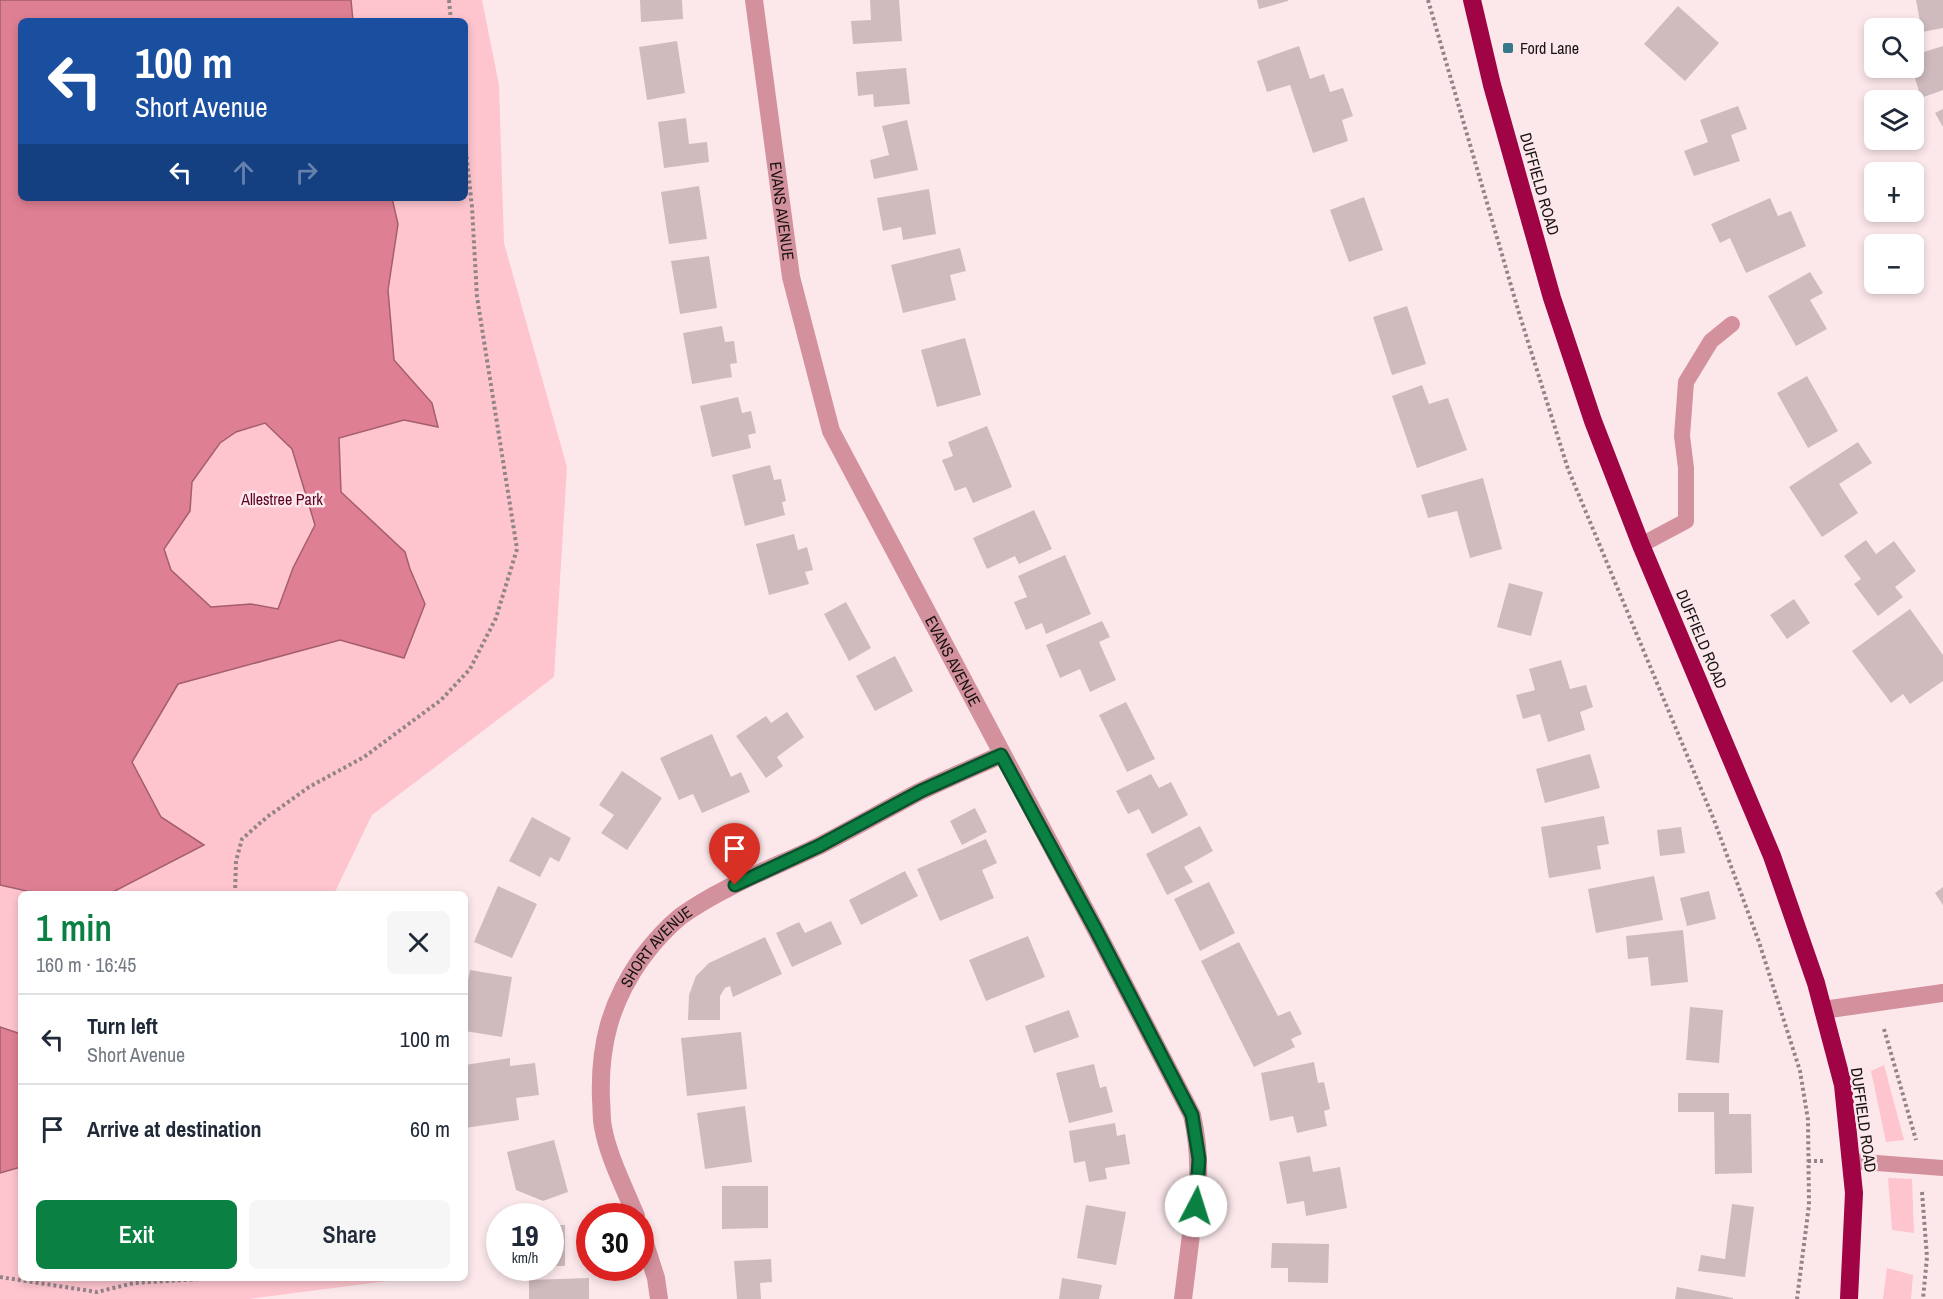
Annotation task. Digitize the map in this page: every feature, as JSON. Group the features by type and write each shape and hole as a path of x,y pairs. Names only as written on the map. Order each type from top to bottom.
{"highway":[{"name":"DUFFIELD ROAD","path":"1472,0 1492,85 1552,298 1593,421 1641,545 1772,856 1816,983 1843,1085 1854,1193 1849,1299"}],"street":[{"name":"EVANS AVENUE","path":"754,0 791,277 831,431 1192,1115 1198,1149 1198,1178 1183,1299"},
{"name":"SHORT AVENUE","path":"631,1203 602,1127 603,1051 608,1025 618,999 648,950 680,917 706,900 819,846 921,791 1001,755"},
{"path":"1823,1010 1943,993"},
{"path":"654,1272 660,1299"}],"lane":[{"path":"1641,545 1686,521 1686,468 1682,436 1686,382 1711,341 1732,324"},
{"path":"1850,1161 1943,1168"}],"path":[{"path":"449,0 452,18"},
{"path":"1428,0 1525,332 1568,469 1714,820 1759,942 1800,1071 1808,1120 1809,1205 1797,1299"},
{"path":"236,891 236,861 242,839 267,817 301,793 364,757 441,700 470,669 496,618 517,549 477,297 468,170"},
{"path":"0,1277 18,1280"},
{"path":"26,1281 98,1292 134,1283 168,1281"}],"green space":[{"name":"Allestree Park","path":"0,0 482,0 499,85 504,243 567,467 554,677 372,815 335,891 18,891 18,1281 388,1281 249,1299 0,1299"},
{"path":"1884,1065 1904,1140 1886,1142 1871,1071"},
{"path":"1888,1178 1912,1179 1914,1233 1892,1230"},
{"path":"1887,1268 1913,1275 1911,1299 1883,1299"}],"shaded area":[{"path":"0,0 351,0 353,18 18,18 18,201 393,201 398,224 388,290 394,360 432,403 438,427 404,420 339,438 341,492 405,552 425,604 404,658 340,640 178,684 132,762 161,817 204,845 115,891 27,891 0,885","holes":["265,423 292,449 315,525 293,568 278,609 251,604 211,607 171,570 164,549 190,511 192,482 220,443 236,432"]},
{"path":"0,1027 18,1033 18,1168 0,1173"}],"building":[{"path":"640,0 682,0 683,19 641,22"},
{"path":"870,0 899,0 902,41 853,44 851,21 871,20"},
{"path":"1257,0 1288,0 1288,1 1259,9"},
{"path":"1916,0 1943,0 1943,28 1924,32 1924,18 1919,18"},
{"path":"1678,6 1719,43 1685,81 1644,44"},
{"path":"677,41 685,93 647,100 639,47"},
{"path":"1299,46 1310,79 1324,74 1330,92 1343,88 1353,116 1342,120 1348,141 1313,153 1290,85 1267,92 1257,61"},
{"path":"1943,46 1943,90 1924,97 1924,90 1919,90 1915,78 1924,78 1924,52"},
{"path":"906,68 910,104 874,107 873,94 858,96 856,72"},
{"path":"1738,106 1747,129 1731,135 1740,161 1694,176 1684,151 1708,142 1700,120"},
{"path":"1943,109 1943,127 1935,113"},
{"path":"686,118 689,144 707,142 709,162 664,168 658,122"},
{"path":"907,120 918,170 874,179 870,160 889,155 882,126"},
{"path":"699,186 707,239 669,244 661,192"},
{"path":"929,189 936,234 903,240 901,227 883,231 877,198"},
{"path":"1364,197 1383,250 1349,262 1330,210"},
{"path":"1770,198 1778,216 1791,211 1806,246 1746,273 1730,238 1720,243 1711,224"},
{"path":"960,248 966,271 950,275 956,300 903,313 891,265"},
{"path":"709,256 717,308 680,314 671,261"},
{"path":"1810,272 1823,293 1810,300 1827,329 1796,346 1768,296"},
{"path":"1407,306 1426,364 1392,375 1373,317"},
{"path":"722,326 725,342 734,341 737,363 730,364 732,377 692,384 683,333"},
{"path":"965,338 981,395 937,407 921,350"},
{"path":"1807,376 1838,431 1808,448 1777,393"},
{"path":"1422,385 1429,404 1448,398 1467,450 1417,468 1392,396"},
{"path":"738,397 742,413 751,411 756,433 748,435 751,448 712,457 700,406"},
{"path":"987,426 1012,487 973,503 966,487 955,491 942,460 953,456 948,442"},
{"path":"1858,442 1872,463 1839,484 1858,513 1822,537 1789,487"},
{"path":"770,465 774,480 781,479 786,501 782,502 785,515 745,526 732,475"},
{"path":"1483,478 1502,549 1470,558 1457,511 1428,518 1421,495"},
{"path":"1034,510 1052,549 1019,564 1015,556 987,569 973,538"},
{"path":"794,534 798,550 807,547 813,570 805,572 809,584 769,595 756,544"},
{"path":"1866,540 1876,554 1894,541 1916,571 1895,587 1903,597 1878,616 1854,584 1861,579 1844,556"},
{"path":"1065,555 1091,614 1046,634 1042,623 1026,630 1014,602 1027,597 1018,576"},
{"path":"1509,583 1543,592 1531,636 1497,627"},
{"path":"1794,599 1810,623 1787,639 1770,615"},
{"path":"846,602 871,648 849,661 824,614"},
{"path":"1910,609 1943,655 1943,681 1910,704 1903,694 1891,703 1852,651"},
{"path":"1102,621 1110,637 1099,642 1116,680 1090,692 1080,669 1060,678 1046,645"},
{"path":"895,656 913,691 875,711 856,676"},
{"path":"1561,660 1570,689 1586,685 1593,707 1580,712 1585,730 1548,742 1540,714 1523,719 1516,695 1535,690 1529,669"},
{"path":"1126,702 1155,759 1127,772 1099,715"},
{"path":"787,712 804,737 777,757 783,766 766,778 736,736 766,716 771,723"},
{"path":"712,734 731,777 741,772 750,792 702,813 693,794 679,800 660,758"},
{"path":"1590,754 1600,788 1545,803 1536,769"},
{"path":"622,771 662,798 627,850 601,833 614,815 599,805"},
{"path":"1151,774 1159,788 1171,782 1188,815 1152,834 1139,809 1128,814 1116,791"},
{"path":"975,808 987,832 962,845 950,821"},
{"path":"1604,816 1609,844 1597,846 1601,869 1549,878 1541,827"},
{"path":"532,817 571,838 559,862 550,857 540,877 509,861"},
{"path":"1200,826 1213,851 1184,867 1193,882 1167,895 1146,854"},
{"path":"1681,827 1685,853 1660,856 1657,830"},
{"path":"986,839 997,863 982,870 994,898 940,921 917,869"},
{"path":"905,871 918,896 861,925 849,900"},
{"path":"1654,876 1663,920 1596,933 1588,889"},
{"path":"1209,882 1235,933 1200,951 1174,899"},
{"path":"498,886 537,904 512,958 474,942"},
{"path":"1943,887 1943,905 1935,893"},
{"path":"1709,891 1716,919 1687,926 1680,898"},
{"path":"831,921 842,944 792,967 776,933 799,922 805,933"},
{"path":"1683,930 1688,982 1651,986 1648,957 1628,959 1626,936"},
{"path":"1028,936 1045,977 986,1001 969,960"},
{"path":"765,937 782,974 733,997 730,986 725,988 720,996 720,1020 688,1020 689,995 696,976 709,963"},
{"path":"1239,942 1278,1016 1290,1011 1302,1034 1291,1039 1295,1047 1254,1067 1201,961"},
{"path":"470,970 512,977 502,1037 468,1031"},
{"path":"1690,1007 1723,1010 1719,1063 1686,1060"},
{"path":"1069,1010 1079,1037 1034,1053 1025,1026"},
{"path":"741,1032 747,1089 687,1096 681,1038"},
{"path":"510,1058 510,1066 535,1063 539,1095 516,1098 519,1120 468,1128 468,1065"},
{"path":"1314,1062 1318,1083 1324,1082 1330,1109 1324,1111 1327,1126 1297,1133 1293,1116 1270,1121 1261,1073"},
{"path":"1094,1064 1100,1088 1106,1086 1113,1112 1069,1123 1056,1073"},
{"path":"1678,1093 1729,1093 1729,1114 1751,1114 1752,1173 1715,1174 1714,1112 1678,1112"},
{"path":"745,1106 752,1162 705,1169 697,1113"},
{"path":"1115,1123 1117,1136 1125,1134 1130,1164 1105,1168 1107,1179 1089,1182 1085,1161 1074,1163 1069,1131"},
{"path":"554,1140 568,1192 543,1201 516,1190 507,1152"},
{"path":"1310,1156 1313,1172 1340,1167 1347,1208 1306,1216 1304,1201 1287,1204 1279,1162"},
{"path":"722,1186 768,1186 768,1228 722,1229"},
{"path":"1732,1204 1754,1207 1745,1277 1698,1271 1701,1255 1725,1259"},
{"path":"1086,1205 1126,1212 1116,1265 1077,1258"},
{"path":"564,1225 565,1225 564,1266"},
{"path":"1272,1243 1329,1244 1328,1283 1288,1282 1288,1268 1271,1268"},
{"path":"771,1259 772,1282 760,1283 761,1299 737,1299 734,1261"},
{"path":"1062,1278 1102,1285 1099,1299 1059,1299"},
{"path":"564,1279 589,1281 589,1299 529,1299 529,1281 564,1281"},
{"path":"1677,1287 1733,1298 1733,1299 1675,1299"}],"place":[{"name":"Ford Lane","path":"1508,48"}],"route":[{"path":"735,885 819,846 921,791 1001,755 1096,930 1192,1115 1199,1159 1196,1206"}]}
